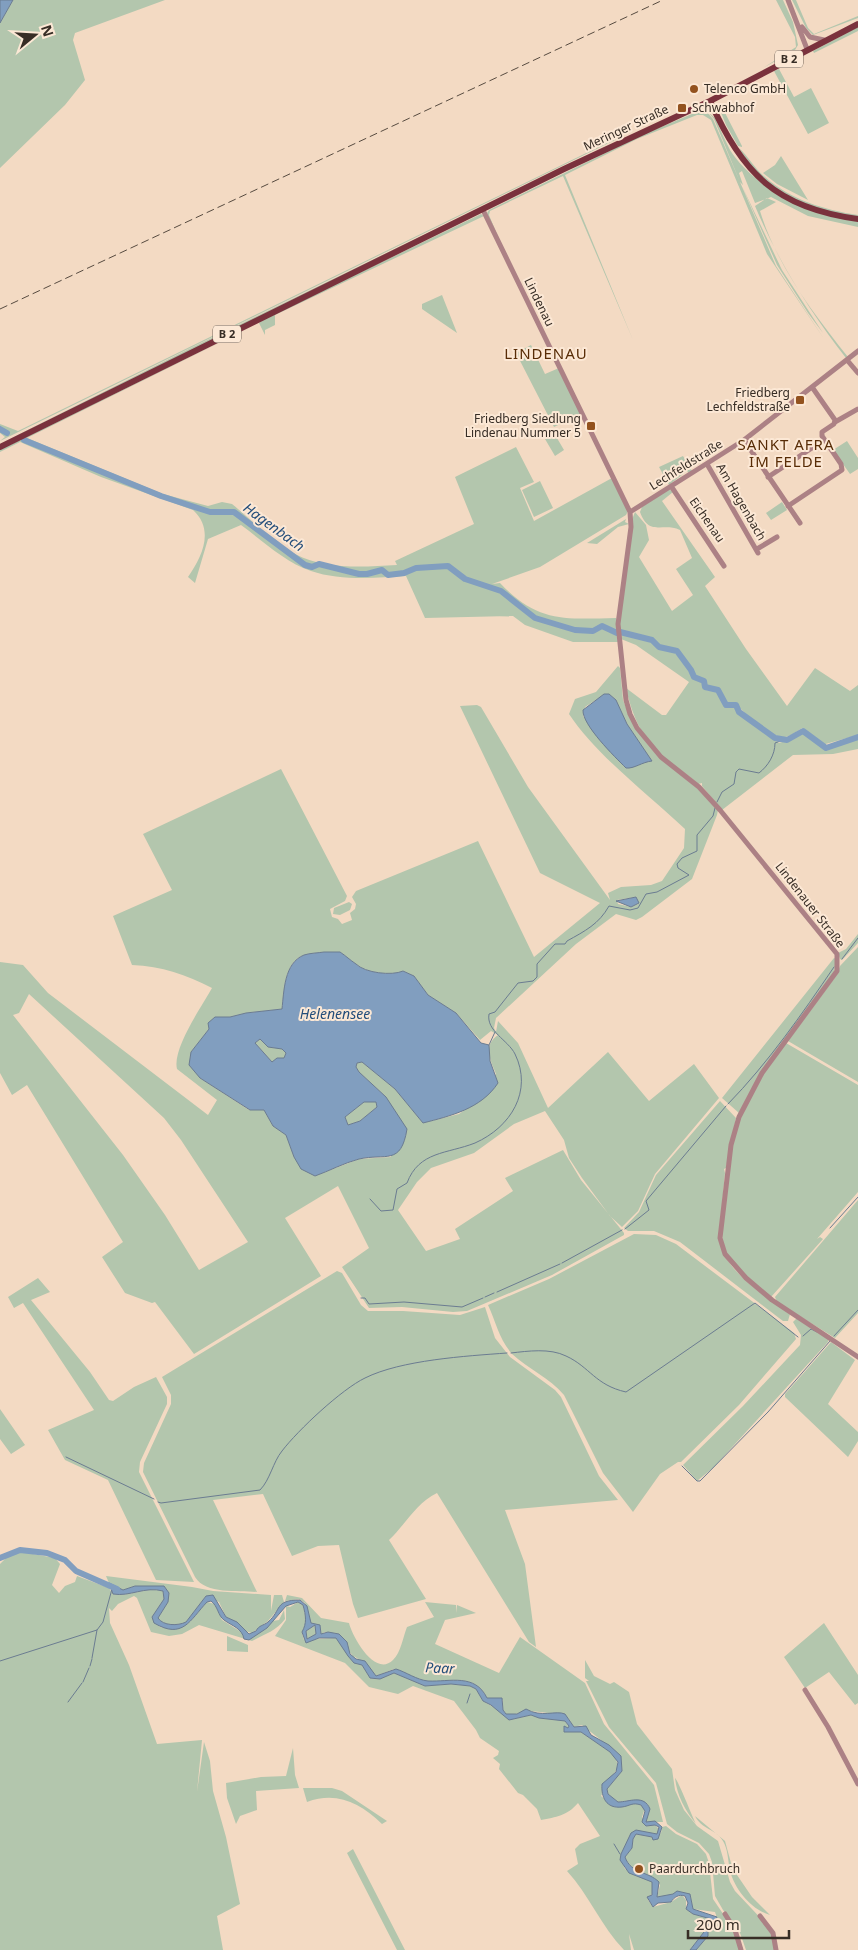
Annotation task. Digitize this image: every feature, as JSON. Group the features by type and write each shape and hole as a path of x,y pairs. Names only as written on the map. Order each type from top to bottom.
{"main road":[{"name":"Meringer Straße","path":"483,210 710,101 858,24"},
{"path":"710,101 727,137 743,161 768,186 807,207 858,219"},
{"path":"693,109 706,110 716,114"},
{"name":"B 2","path":"0,447 483,210"}],"street":[{"path":"788,0 808,49"},
{"path":"798,22 810,37 824,40"},
{"name":"Lindenau","path":"483,210 630,512"},
{"name":"Lechfeldstraße","path":"630,512 744,440 858,351"},
{"path":"847,360 858,373"},
{"path":"812,387 835,422"},
{"path":"788,506 842,472 842,467 824,440 822,432 858,409"},
{"path":"744,440 800,523"},
{"path":"768,477 824,440"},
{"name":"Am Hagenbach","path":"707,464 757,551 776,537"},
{"name":"Eichenau","path":"671,486 724,566"},
{"name":"Lindenauer Straße","path":"630,512 631,527 618,624 626,700 630,714 637,728 661,758 699,787 720,810 832,946 839,963 837,971 762,1073 739,1117 727,1172 722,1218 722,1246 734,1266 772,1300 858,1357"},
{"path":"804,1690 828,1726 858,1784"},
{"path":"725,1914 735,1930 741,1950"},
{"path":"760,1916 773,1933 776,1950"}],"green space":[{"path":"13,0 165,0 75,33 73,40 85,80 65,105 0,168 0,23"},
{"path":"776,0 783,0 793,22 798,45 795,50 763,68 796,47 795,37"},
{"path":"792,0 796,0 808,28 814,34 858,16 858,18 813,35 806,28"},
{"path":"858,27 858,31 814,53 813,51"},
{"path":"779,69 794,97 811,88 829,123 808,134 774,71"},
{"path":"720,103 742,147 738,146 726,125 718,105"},
{"path":"699,111 706,111 713,119 776,266 824,339 767,254 711,120 703,115 697,115 637,139 565,175 633,340 563,176 490,211 489,215 499,239 487,213 489,210 642,135"},
{"path":"708,112 715,118 734,157 769,189 782,198 858,222 858,227 808,216 771,197 755,203 742,171 739,173 743,185 740,182 714,119"},
{"path":"623,135 0,441 5,437 0,433 0,424 18,431"},
{"path":"623,138 0,444 191,348"},
{"path":"739,148 761,174 786,192 809,203 858,215 858,217 816,208 789,197 764,181 754,171"},
{"path":"781,156 808,200 777,184 763,173 775,165"},
{"path":"742,186 782,270 823,333 777,265"},
{"path":"767,198 776,202 760,211 775,249 755,206"},
{"path":"481,214 484,216 275,315 275,325 265,330 265,335 259,323 264,319"},
{"path":"799,290 848,357 846,358 833,341"},
{"path":"442,295 457,333 422,309 422,304"},
{"path":"257,324 27,438 163,494 208,506 222,502 232,504 272,538 295,554 319,563 345,566 397,565 395,561 474,524 455,477 516,447 534,482 520,488 534,521 612,478 628,511 626,515 540,567 492,584 500,583 527,605 553,616 582,619 616,618 618,642 573,642 525,625 513,616 425,618 406,576 346,578 311,571 283,557 241,525 208,539 195,583 188,577 202,552 205,535 200,518 193,510 101,477 20,442 0,452 0,450","holes":["492,587 503,590 537,618 565,625 565,627 535,620 498,591 492,590"]},
{"path":"531,345 545,374 559,368 581,414 554,427 516,353"},
{"path":"554,433 564,450 555,456 545,439"},
{"path":"847,441 858,458 858,469 850,474 833,450"},
{"path":"683,456 692,471 689,473 687,471 669,485 659,467"},
{"path":"540,481 553,508 534,517 522,490"},
{"path":"669,489 673,492 662,501 715,577 705,586 746,649 787,706 815,668 850,691 858,685 858,735 822,745 802,728 792,735 779,737 765,730 735,702 727,703 722,693 716,687 705,684 703,678 695,676 679,652 676,649 673,650 690,670 693,678 701,681 706,690 719,692 726,705 735,707 769,734 779,740 778,743 787,741 802,732 826,749 858,739 858,749 833,754 793,755 722,810 702,786 702,783 698,784 667,761 652,746 640,728 626,688 662,715 666,715 689,682 636,645 621,639 619,624 635,512 646,525 649,540 639,557 672,611 693,595 676,569 692,558 680,530 668,527 652,527 644,520 640,512 642,507"},
{"path":"782,502 787,510 771,520 766,513"},
{"path":"626,519 625,522 629,524 618,527 597,544 587,543"},
{"path":"618,666 620,668 623,700 629,715 661,759 697,788 718,810 717,815 692,879 642,917 636,920 616,914 576,944 496,1018 494,1028 496,1032 498,1021 518,1043 548,1108 608,1052 649,1101 694,1064 719,1098 655,1174 638,1211 622,1227 611,1217 624,1235 552,1275 467,1311 453,1312 402,1307 369,1308 342,1267 369,1248 338,1186 285,1218 321,1276 194,1354 155,1302 152,1303 125,1293 102,1257 123,1242 27,1085 12,1095 0,1073 0,962 23,965 48,993 208,1115 217,1100 177,1069 177,1061 183,1039 212,988 173,972 154,967 132,965 113,916 172,890 143,834 281,769 347,896 345,901 330,909 332,917 338,919 342,924 352,920 350,913 355,909 356,904 352,897 356,891 478,841 534,957 600,903 540,873 460,706 477,705 481,707 528,787 610,900 608,893 621,887 651,885 662,881 684,848 685,829 608,759 580,729 569,714 575,699 596,692","holes":["605,694 609,694 616,700 627,724 652,761 640,762 633,767 622,764 583,716 585,707","636,897 638,904 631,907 618,904 617,900","340,952 366,970 379,973 398,973 403,971 414,976 428,995 456,1013 480,1040 491,1031 498,1035 493,1039 489,1048 490,1058 496,1074 469,1107 459,1114 423,1123 395,1089 362,1062 357,1063 356,1067 359,1072 386,1097 391,1157 359,1159 315,1176 294,1157 286,1135 273,1126 264,1110 249,1110 200,1078 191,1052 209,1029 209,1023 215,1017 230,1017 246,1013 282,1009 286,978 292,964 304,955","29,994 164,1118 181,1140 248,1242 199,1270 165,1215 123,1155 13,1015 19,1013","545,1111 564,1140 569,1158 608,1213 581,1180 563,1150 505,1178 513,1191 455,1229 460,1239 426,1251 398,1210 417,1182 431,1168 474,1153 514,1124"]},
{"path":"349,902 352,904 350,910 340,915 333,914 334,908"},
{"path":"858,934 858,943 842,960 840,959 838,953 846,949"},
{"path":"858,947 858,1082 788,1041 836,976 840,966"},
{"path":"834,958 836,959 834,974 761,1072 739,1113 722,1098"},
{"path":"260,1039 268,1047 282,1048 286,1053 284,1058 272,1062 255,1043"},
{"path":"786,1043 858,1085 858,1192 817,1239 820,1237 823,1239 771,1297 750,1280 730,1259 723,1243 722,1225 733,1146 740,1118 754,1088"},
{"path":"720,1101 736,1118 726,1168 724,1169 719,1238 722,1250 737,1272 757,1290 790,1314 788,1321 783,1321 680,1242 654,1231 628,1231 624,1228 639,1212 656,1175"},
{"path":"364,1102 376,1102 377,1107 360,1121 348,1125 345,1117"},
{"path":"858,1200 858,1313 835,1338 777,1302 775,1297"},
{"path":"634,1234 656,1235 676,1244 794,1333 796,1339 739,1405 681,1462 660,1474 633,1512 603,1473 564,1395 512,1354 501,1336 488,1305 549,1279"},
{"path":"337,1271 342,1273 361,1305 368,1311 403,1311 460,1315 485,1307 495,1338 510,1357 555,1390 561,1397 599,1476 618,1500 505,1510 525,1564 536,1647 529,1642 437,1493 423,1502 389,1540 426,1599 358,1618 339,1545 318,1546 292,1556 263,1494 213,1500 257,1592 215,1589 200,1583 195,1577 143,1472 144,1463 171,1404 171,1395 162,1377"},
{"path":"38,1278 50,1292 31,1300 90,1372 109,1400 113,1401 134,1387 156,1377 167,1397 167,1404 140,1462 139,1472 194,1582 156,1580 108,1480 65,1460 48,1430 94,1410 23,1303 14,1308 8,1297"},
{"path":"797,1318 829,1339 828,1342 714,1467 697,1481 683,1465 743,1406 800,1345 801,1335 793,1322"},
{"path":"831,1342 855,1360 828,1404 858,1432 858,1441 848,1457 785,1397 785,1394"},
{"path":"0,1409 25,1445 11,1454 0,1439"},
{"path":"22,1552 55,1558 60,1564 52,1585 59,1593 65,1586 75,1582 77,1576 109,1588 113,1594 120,1595 151,1590 163,1591 164,1599 152,1617 160,1627 177,1628 188,1624 207,1602 215,1604 222,1620 251,1638 267,1628 272,1621 279,1620 284,1610 285,1619 278,1627 252,1641 199,1625 182,1634 169,1636 151,1632 137,1598 134,1596 118,1604 112,1611 109,1608 110,1623 129,1665 157,1744 202,1740 197,1792 204,1742 210,1761 213,1791 226,1837 240,1904 217,1916 223,1950 0,1950 0,1564 8,1556"},
{"path":"106,1576 213,1591 271,1595 271,1611 274,1595 282,1595 284,1602 268,1621 252,1633 245,1631 237,1623 226,1617 219,1602 206,1596 186,1622 179,1624 163,1623 158,1618 168,1602 164,1587 135,1586 123,1590 109,1583"},
{"path":"287,1595 302,1598 321,1618 349,1623 359,1645 372,1660 379,1664 386,1664 396,1657 407,1627 434,1617 425,1602 456,1605 456,1613 457,1605 476,1613 445,1620 435,1644 499,1673 520,1637 585,1683 604,1724 654,1785 663,1822 646,1822 648,1805 633,1800 618,1802 608,1794 607,1789 622,1771 621,1756 582,1725 574,1727 568,1718 560,1715 531,1711 506,1714 503,1710 503,1700 487,1698 482,1690 475,1685 460,1680 427,1681 394,1669 376,1676 370,1671 367,1664 350,1654 347,1643 339,1634 325,1632 321,1634 320,1627 311,1623 305,1603 299,1599 285,1601"},
{"path":"298,1602 303,1605 307,1624 302,1633 304,1640 336,1638 362,1665 370,1678 380,1679 394,1673 425,1686 451,1684 470,1686 476,1689 483,1701 514,1719 531,1715 549,1719 563,1719 569,1726 568,1728 565,1727 564,1732 581,1732 610,1752 616,1758 618,1767 601,1796 615,1807 631,1803 642,1806 645,1808 642,1817 646,1826 655,1825 660,1830 657,1834 640,1832 629,1837 623,1857 625,1869 652,1882 654,1890 648,1900 653,1907 671,1902 682,1895 686,1900 686,1909 693,1914 711,1919 707,1928 690,1950 634,1950 629,1934 631,1950 624,1950 608,1931 582,1890 567,1871 578,1864 575,1849 580,1844 600,1836 578,1803 565,1813 541,1820 537,1809 523,1795 518,1793 499,1769 500,1764 493,1758 498,1755 499,1751 480,1738 454,1701 413,1686 398,1694 369,1687 345,1663 275,1636 286,1620 286,1606 290,1607"},
{"path":"824,1623 858,1675 858,1703 855,1705 829,1672 805,1688 784,1657"},
{"path":"315,1625 316,1634 307,1639 306,1631"},
{"path":"227,1636 248,1645 248,1652 227,1651"},
{"path":"585,1660 594,1676 610,1684 614,1682 629,1692 637,1724 672,1769 675,1790 684,1810 697,1826 718,1841 730,1882 735,1891 770,1928 776,1950 746,1950 739,1930 723,1910 715,1896 712,1862 709,1854 699,1843 677,1832 667,1824 656,1783 609,1727 586,1681 589,1681 585,1678"},
{"path":"293,1748 295,1775 299,1788 256,1791 257,1810 240,1816 236,1824 227,1798 226,1783 261,1777 286,1776"},
{"path":"675,1778 679,1785 696,1824 682,1802"},
{"path":"303,1788 332,1788 342,1791 387,1821 382,1824 365,1810 348,1801 328,1798 307,1802"},
{"path":"695,1816 716,1834 701,1824"},
{"path":"666,1826 676,1834 697,1844 706,1854 709,1863 713,1899 734,1930 740,1950 696,1950 708,1936 708,1930 713,1927 717,1918 715,1912 693,1909 690,1894 657,1897 660,1885 652,1877 636,1870 628,1863 625,1857 632,1848 633,1839 636,1834 652,1837 661,1833 662,1827"},
{"path":"718,1835 725,1841 731,1863 737,1875 752,1897 770,1915 757,1909 740,1892 732,1878 725,1844"},
{"path":"353,1849 405,1950 397,1950 347,1853"}],"water":[{"path":"0,0 13,0 0,23"},
{"path":"604,694 609,694 616,700 627,724 652,761 626,768 593,732 584,716 583,710"},
{"path":"636,897 639,903 631,907 616,901"},
{"name":"Helenensee","path":"340,952 366,970 379,973 398,973 403,971 414,976 428,995 456,1013 481,1043 489,1045 490,1061 498,1083 491,1092 474,1105 454,1114 423,1123 395,1089 362,1062 357,1063 356,1067 359,1072 386,1097 407,1129 404,1141 401,1148 391,1156 359,1159 315,1176 301,1169 294,1157 286,1135 273,1126 264,1110 250,1110 200,1078 189,1065 191,1052 209,1029 208,1023 215,1017 230,1017 246,1013 282,1009 286,978 292,964 304,955","holes":["260,1039 268,1047 282,1049 286,1053 284,1058 277,1058 272,1062 255,1043","364,1102 376,1102 377,1107 360,1121 348,1125 345,1117"]},
{"path":"109,1583 123,1590 135,1586 164,1586 169,1593 168,1602 158,1618 163,1623 175,1625 186,1622 206,1596 213,1595 226,1617 237,1622 249,1634 268,1622 282,1604 292,1600 300,1600 307,1606 311,1623 320,1625 321,1634 328,1632 339,1634 347,1642 350,1654 356,1659 365,1661 376,1676 396,1669 428,1681 461,1680 476,1685 487,1698 502,1698 503,1710 506,1714 517,1714 526,1709 537,1713 561,1713 565,1714 574,1727 586,1726 591,1735 609,1745 621,1756 622,1771 607,1789 608,1794 618,1802 640,1800 644,1802 650,1809 646,1822 655,1821 662,1827 658,1839 653,1840 652,1837 636,1834 633,1839 632,1848 625,1857 628,1863 631,1867 655,1878 659,1882 657,1897 673,1894 677,1891 690,1894 693,1909 717,1917 713,1927 708,1930 708,1936 696,1950 690,1950 707,1928 711,1919 693,1914 686,1909 688,1903 683,1895 677,1896 671,1902 658,1903 653,1907 647,1897 652,1895 652,1882 629,1873 620,1860 631,1833 636,1830 657,1834 659,1827 655,1825 646,1826 642,1822 645,1811 641,1805 633,1804 617,1807 608,1804 602,1793 602,1784 616,1772 618,1762 610,1752 581,1732 564,1732 564,1726 568,1728 569,1726 565,1721 539,1718 531,1715 509,1720 483,1701 476,1689 470,1686 451,1684 425,1686 394,1673 380,1679 370,1678 362,1665 354,1663 348,1656 336,1638 319,1638 306,1643 302,1632 304,1629 305,1613 303,1605 298,1602 286,1606 267,1628 249,1640 244,1639 239,1630 222,1618 211,1601 207,1602 185,1626 179,1629 172,1629 164,1628 154,1623 152,1617 164,1599 163,1591 150,1590 119,1595 113,1594","holes":["315,1625 316,1634 307,1639 306,1631"]}],"waterway":[{"name":"Hagenbach","path":"0,429 7,433"},
{"name":"Hagenbach","path":"24,440 161,496 210,512 234,512 305,565 312,567 319,564 359,574 382,570 388,575 404,573 416,568 448,566 465,579 501,591 535,618 575,630 593,631 602,626 617,633"},
{"name":"Hagenbach","path":"620,632 652,640 659,647 677,651 694,677 704,681 705,687 718,690 726,705 736,705 739,712 775,738 787,740 803,731 826,748 858,737"},
{"path":"717,802 722,792 734,784 736,772 739,769 759,773 770,760 774,752 775,743 783,740"},
{"path":"370,1199 381,1211 393,1210 397,1189 407,1183 412,1173 426,1159 475,1143 499,1128 508,1118 520,1094 520,1068 512,1049 491,1025 489,1014 495,1012 518,983 533,981 537,977 537,964 555,944 565,944 580,934 601,918 609,906 630,910 638,908 646,894 657,892 689,875 678,868 677,864 682,858 697,851 697,835 713,816 715,808"},
{"path":"842,959 858,938"},
{"path":"728,1104 771,1055 834,967"},
{"path":"489,1045 495,1032"},
{"path":"625,1229 649,1210 646,1201 726,1106"},
{"path":"830,1228 858,1197"},
{"path":"562,1263 622,1230"},
{"path":"497,1292 560,1264"},
{"path":"485,1297 494,1293"},
{"path":"361,1298 365,1298 369,1304 404,1302 462,1307 483,1298"},
{"path":"511,1353 539,1351 560,1353 574,1360 607,1385 626,1392 755,1303 798,1337"},
{"path":"834,1336 858,1310"},
{"path":"803,1336 811,1329 817,1332"},
{"path":"682,1466 697,1481 700,1481 768,1412 830,1341"},
{"path":"158,1502 260,1490 279,1455 298,1432 333,1400 355,1383 365,1378 415,1363 454,1357 507,1353"},
{"path":"66,1457 154,1499"},
{"name":"Paar","path":"0,1558 20,1550 47,1553 65,1560 76,1571 117,1589"},
{"path":"0,1661 97,1630 103,1622 112,1589"},
{"path":"92,1658 97,1630"},
{"path":"90,1666 92,1659"},
{"path":"83,1682 89,1668"},
{"path":"68,1702 82,1683"},
{"path":"467,1703 470,1694"},
{"path":"614,1844 620,1854"}],"railway":[{"path":"0,309 663,0"}],"place":[{"name":"Telenco GmbH","path":"694,89"},
{"name":"Schwabhof","path":"682,108"},
{"name":"Friedberg Lechfeldstraße","path":"800,400"},
{"name":"Friedberg Siedlung Lindenau Nummer 5","path":"591,426"},
{"name":"Paardurchbruch","path":"639,1869"}],"district":[{"name":"LINDENAU","path":"546,354"},
{"name":"SANKT AFRA IM FELDE","path":"786,454"}]}
